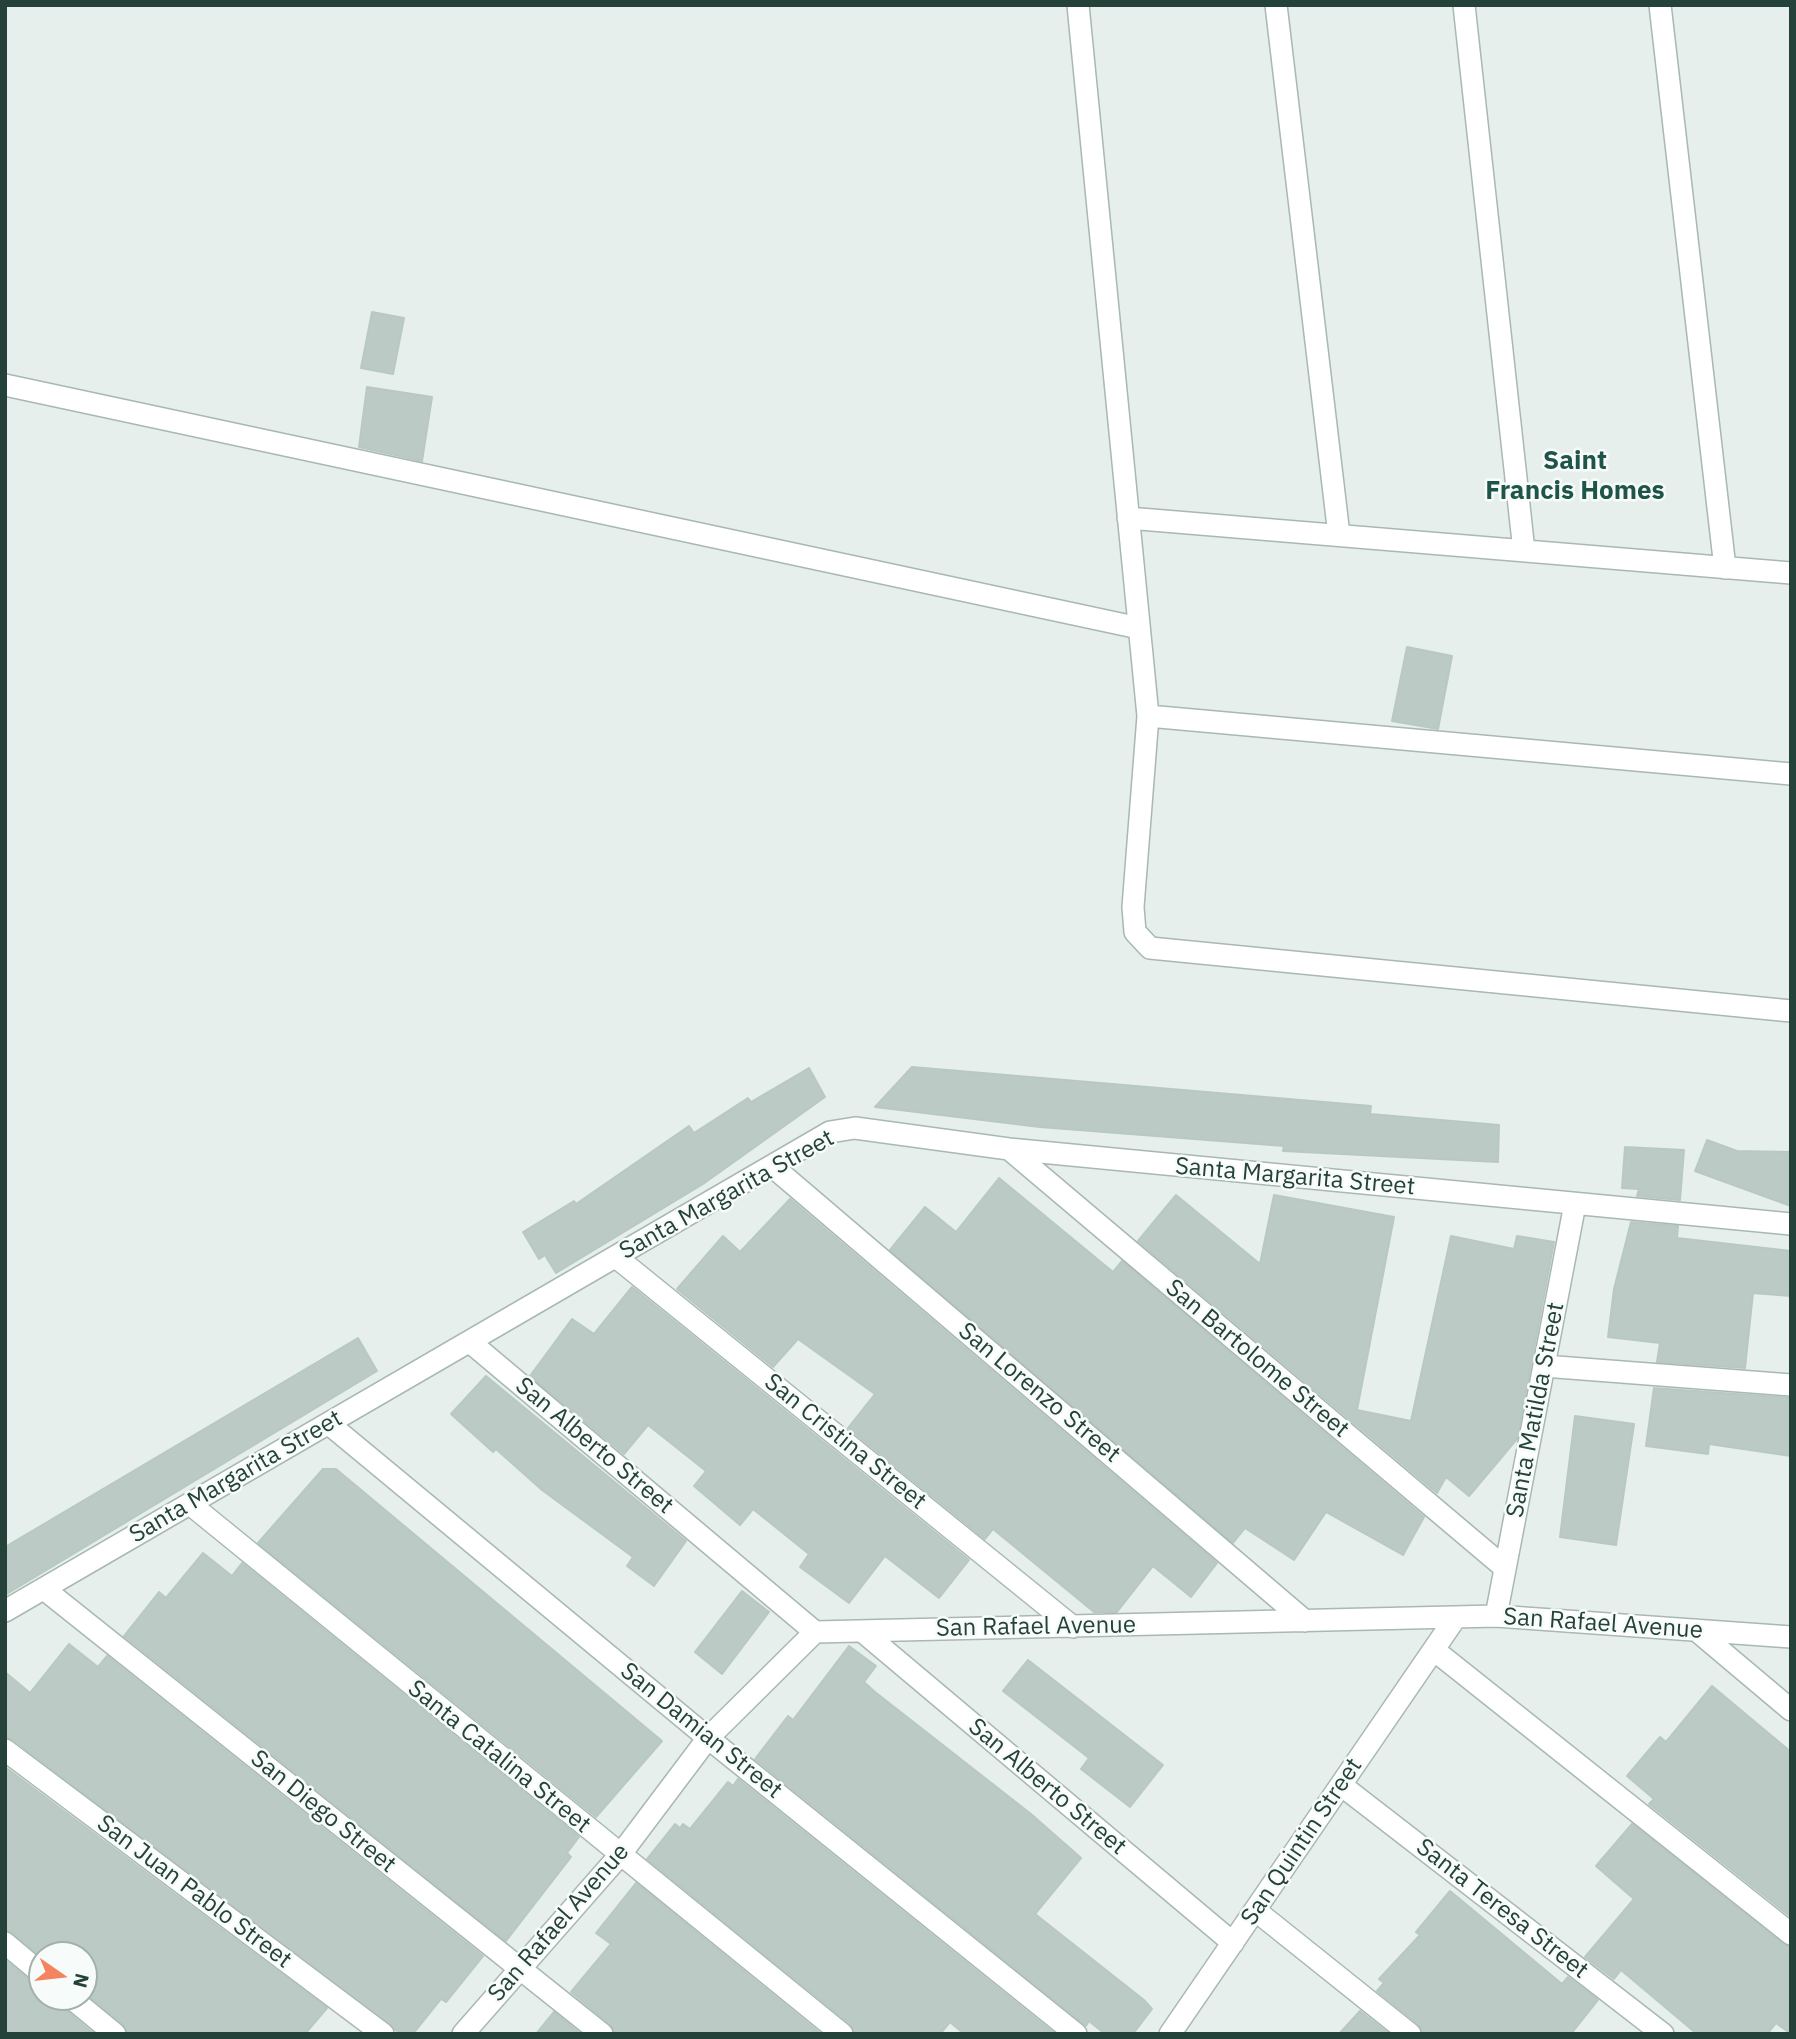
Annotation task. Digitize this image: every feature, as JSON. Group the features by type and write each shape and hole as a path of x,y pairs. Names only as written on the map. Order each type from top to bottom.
{"street":[{"path":"1079,5 1148,716 1133,907 1135,932 1150,948 1791,1012"},
{"path":"1276,5 1339,535"},
{"path":"1464,5 1524,551"},
{"path":"1660,5 1725,568"},
{"path":"5,385 1139,628"},
{"path":"1128,518 1791,573"},
{"path":"1148,716 1791,774"},
{"name":"Santa Margarita Street","path":"5,1611 830,1132 855,1128 1009,1149 1791,1224"},
{"name":"San Bartolome Street","path":"1009,1149 1505,1568"},
{"name":"San Lorenzo Street","path":"772,1166 1306,1621"},
{"name":"Santa Matilda Street","path":"1496,1616 1575,1204"},
{"name":"San Cristina Street","path":"616,1257 1073,1627"},
{"name":"San Alberto Street","path":"470,1342 815,1632"},
{"path":"1544,1366 1791,1385"},
{"name":"San Damian Street","path":"329,1424 708,1738 1076,2034"},
{"name":"Santa Catalina Street","path":"190,1504 842,2034"},
{"name":"San Diego Street","path":"44,1589 602,2034"},
{"name":"San Rafael Avenue","path":"463,2034 620,1855 708,1738 815,1632 1496,1616 1791,1637"},
{"name":"San Quintin Street","path":"1170,2034 1456,1617"},
{"path":"1696,1630 1791,1710"},
{"name":"San Alberto Street","path":"862,1631 1233,1943"},
{"path":"1434,1650 1791,1934"},
{"name":"San Juan Pablo Street","path":"5,1750 383,2034"},
{"name":"Santa Teresa Street","path":"1341,1785 1663,2034"},
{"path":"1255,1910 1410,2034"},
{"path":"5,1943 28,1962"},
{"path":"87,2011 115,2034"}],"building":[{"path":"372,312 404,318 393,374 361,368"},
{"path":"367,387 432,397 422,461 359,447"},
{"path":"1407,647 1452,656 1438,729 1392,721"},
{"path":"912,1067 1371,1106 1370,1114 1499,1125 1498,1162 1283,1151 1284,1146 1040,1127 875,1107"},
{"path":"809,1068 825,1097 703,1184 556,1273 545,1255 539,1259 523,1232 574,1201 576,1204 689,1126 694,1133 748,1098 751,1102"},
{"path":"1707,1140 1737,1151 1791,1152 1791,1206 1695,1171"},
{"path":"1625,1147 1684,1150 1680,1200 1637,1196 1639,1189 1622,1188"},
{"path":"999,1178 1113,1272 1122,1261 1424,1517 1403,1555 1326,1512 1294,1560 1245,1528 1233,1543 890,1250 925,1207 956,1232"},
{"path":"1176,1195 1260,1264 1274,1195 1394,1217 1357,1410 1411,1421 1451,1236 1514,1249 1517,1236 1554,1242 1517,1439 1469,1496 1446,1477 1437,1493 1138,1241"},
{"path":"790,1199 1217,1563 1191,1597 1153,1566 1117,1612 1094,1612 993,1529 985,1539 848,1428 875,1394 798,1339 773,1367 677,1289 723,1236 740,1252"},
{"path":"1631,1222 1678,1226 1677,1238 1791,1251 1791,1296 1753,1293 1745,1368 1657,1362 1660,1343 1608,1337 1614,1289"},
{"path":"632,1287 969,1560 939,1598 885,1556 849,1603 800,1567 809,1554 753,1509 740,1525 694,1486 706,1471 648,1425 624,1454 530,1376 572,1319 594,1334"},
{"path":"358,1338 377,1371 5,1595 5,1547"},
{"path":"486,1376 686,1541 654,1586 627,1566 633,1557 542,1490 496,1449 493,1452 451,1414"},
{"path":"1654,1388 1791,1398 1791,1456 1709,1444 1708,1454 1646,1446"},
{"path":"1575,1416 1634,1424 1616,1545 1560,1537"},
{"path":"323,1469 336,1469 662,1741 596,1817 258,1543"},
{"path":"203,1553 232,1576 242,1563 579,1837 567,1853 571,1857 506,1941 124,1636 159,1592 166,1598"},
{"path":"742,1591 769,1612 722,1674 695,1652"},
{"path":"69,1644 98,1667 107,1656 483,1956 446,2002 441,1999 413,2034 401,2034 13,1740 5,1737 5,1672 30,1693"},
{"path":"849,1646 876,1666 864,1682 1031,1814 1081,1858 1035,1914 1152,2009 1133,2034 1105,2034 1089,2021 1086,2026 755,1759 788,1716 793,1720"},
{"path":"1028,1660 1163,1765 1130,1807 1081,1769 1089,1758 1003,1691"},
{"path":"1712,1686 1791,1752 1791,1917 1649,1804 1654,1799 1627,1776 1660,1737 1666,1742"},
{"path":"5,1767 327,2008 305,2034 128,2034 123,2024 98,2003 98,1941 28,1941 28,1945 5,1930"},
{"path":"738,1779 1055,2034 964,2034 950,2022 940,2034 855,2034 850,2024 647,1859 675,1824 680,1828 683,1824 690,1829 728,1782 733,1786"},
{"path":"1632,1824 1783,1944 1791,1947 1791,2034 1776,2023 1767,2034 1697,2034 1621,1970 1614,1979 1585,1957 1634,1899 1596,1866"},
{"path":"636,1883 821,2034 615,2034 610,2024 571,1992 611,1944 596,1933"},
{"path":"1450,1891 1562,1984 1568,1977 1598,2000 1571,2034 1423,2034 1418,2024 1377,1991 1384,1983 1379,1979 1420,1935 1416,1932"},
{"path":"5,1960 28,1979 28,2011 67,2011 94,2034 5,2034"},
{"path":"1360,2011 1389,2034 1339,2034"},
{"path":"554,2012 581,2034 536,2034"}],"district":[{"name":"Saint Francis Homes","path":"1575,476"}]}
